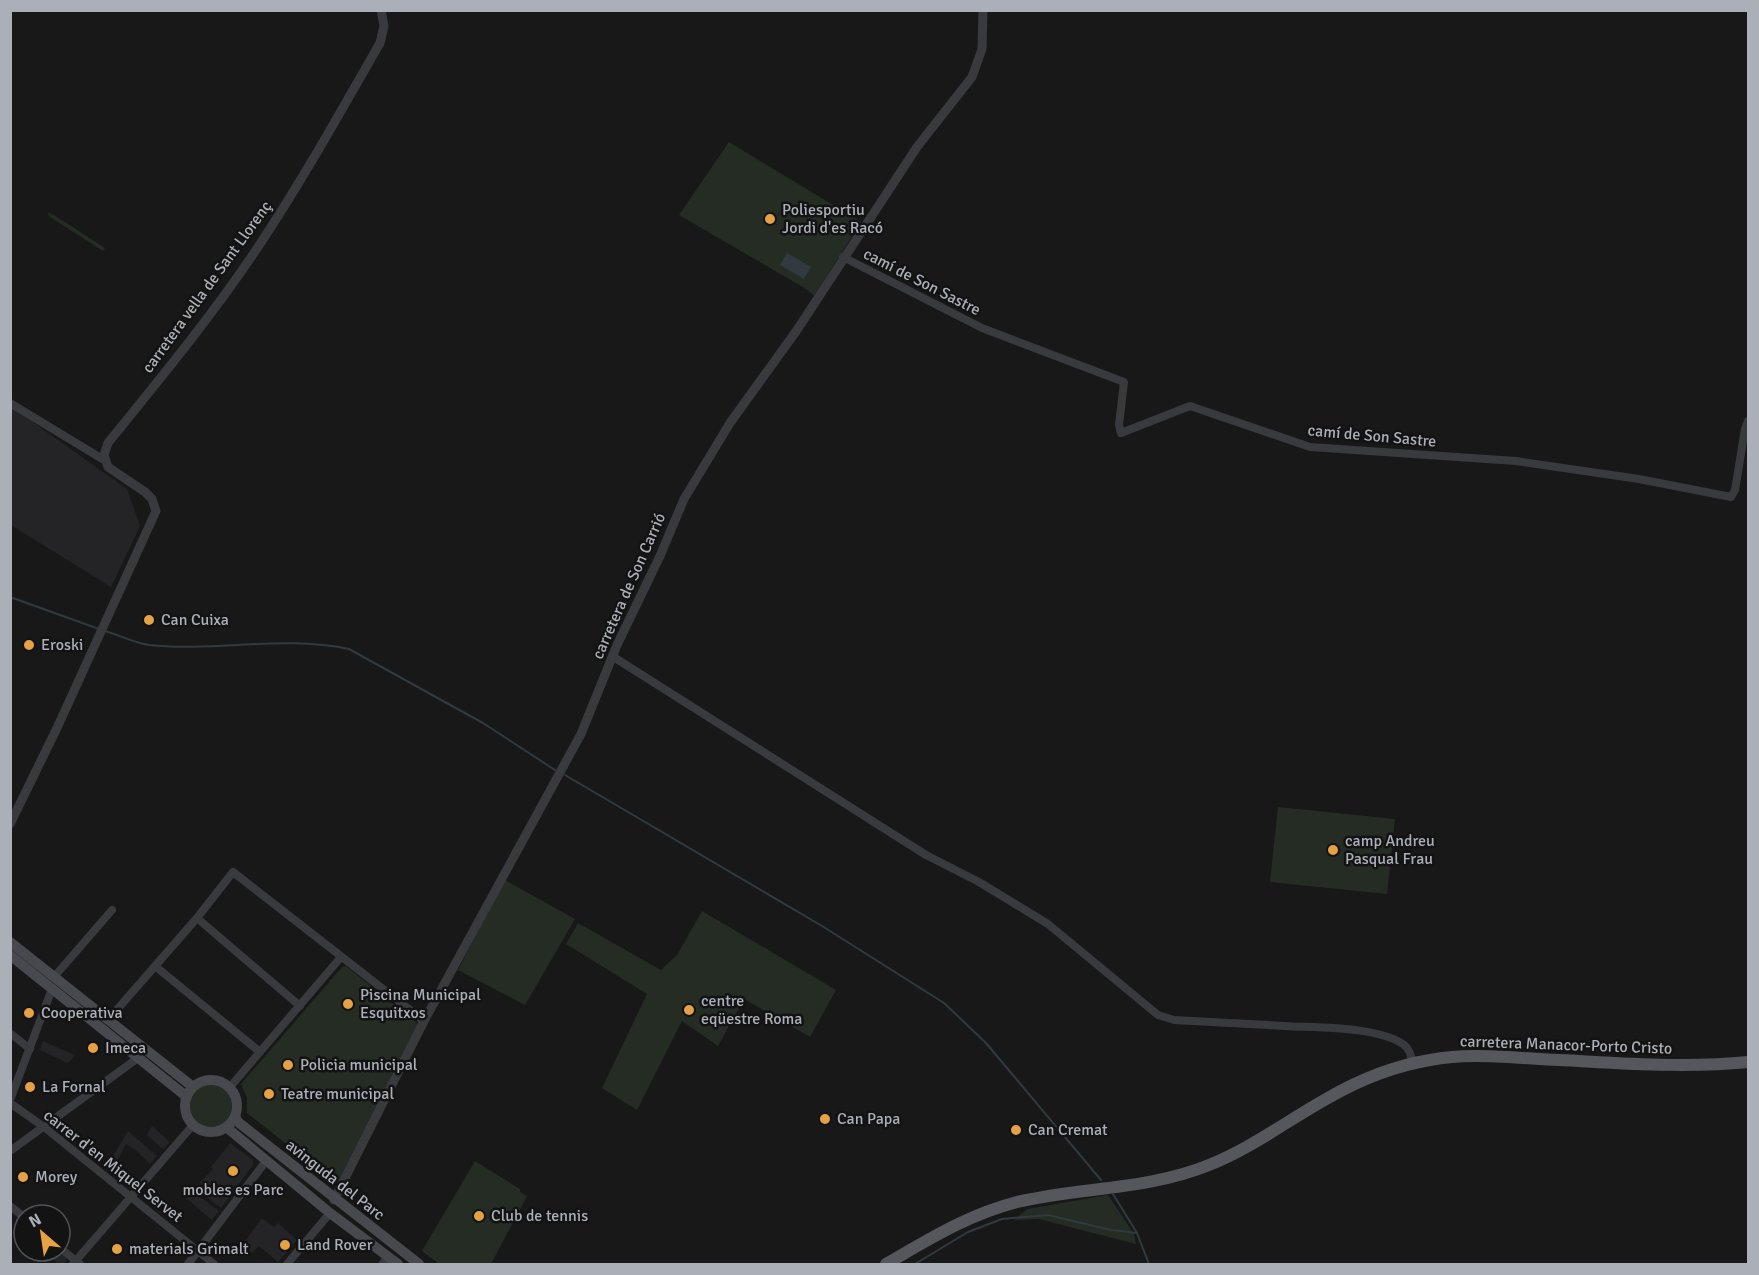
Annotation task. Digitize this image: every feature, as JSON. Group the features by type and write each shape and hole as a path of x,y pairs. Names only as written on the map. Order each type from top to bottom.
{"main road":[{"path":"10,942 138,1058 190,1092"},
{"path":"10,955 108,1020 190,1092"},
{"name":"carretera Manacor-Porto Cristo","path":"886,1264 943,1231 992,1209 1040,1197 1165,1179 1210,1165 1263,1138 1328,1098 1360,1082 1413,1064 1458,1057 1705,1065 1749,1062"},
{"path":"211,1080 230,1088 237,1106 235,1116 226,1127 214,1132 203,1131 193,1125 186,1113 190,1092 202,1082 211,1080"},
{"name":"avinguda del Parc","path":"235,1116 237,1122 334,1200 419,1264"},
{"name":"avinguda del Parc","path":"226,1127 392,1263"}],"street":[{"name":"carretera vella de Sant Llorenç","path":"104,460 108,443 185,349 258,247 380,43 384,26 381,10"},
{"name":"carretera de Son Carrió","path":"334,1200 424,1021 581,734 612,656 660,556 684,499 730,423 797,330 917,147 972,77 982,49 983,10"},
{"name":"camí de Son Sastre","path":"843,257 982,328 1124,382 1119,424 1121,433 1190,405 1310,447 1516,461 1639,479 1731,497 1735,490 1745,429 1749,421"},
{"path":"10,403 104,460 108,467 152,500 156,511 10,824"},
{"path":"612,656 926,855 979,882 1048,924 1158,1015 1174,1020 1352,1030 1387,1036 1410,1051 1413,1064"},
{"path":"108,1020 197,918 233,872 424,1021"},
{"path":"10,1102 53,983 112,910"},
{"path":"197,918 300,1005"},
{"path":"230,1088 341,957"},
{"path":"155,966 260,1052"},
{"path":"10,1032 30,1049"},
{"path":"10,1151 138,1058"},
{"name":"carrer d'en Miquel Servet","path":"10,1102 214,1264"},
{"path":"76,1263 193,1125"},
{"path":"188,1264 266,1161"},
{"path":"287,1264 330,1213"}],"shaded area":[{"name":"Poliesportiu Jordi d'es Racó","path":"729,142 861,222 814,296 806,289 679,215"},
{"path":"47,212 105,248 103,251 50,217"},
{"path":"787,253 811,267 804,279 780,265"},
{"path":"10,406 127,489 140,526 111,587 11,525"},
{"name":"camp Andreu Pasqual Frau","path":"1278,807 1395,819 1387,894 1270,882"},
{"path":"505,880 575,919 525,1005 458,970"},
{"name":"centre eqüestre Roma","path":"702,911 836,990 810,1037 744,999 718,1046 682,1021 637,1110 602,1088 647,994 566,944 578,923 661,970 677,955"},
{"path":"346,966 419,1025 338,1185 247,1113 247,1098 241,1084 342,967"},
{"path":"43,1041 75,1055 68,1063 40,1050"},
{"path":"211,1085 226,1091 232,1106 226,1121 211,1127 196,1121 190,1106 196,1091"},
{"path":"152,1126 170,1142 163,1149 147,1135"},
{"path":"128,1131 157,1156 150,1164 126,1144 111,1172 106,1168"},
{"path":"230,1143 253,1160 253,1165 221,1208 195,1188 213,1169 211,1167"},
{"name":"Club de tennis","path":"475,1161 520,1189 520,1192 527,1196 491,1264 439,1264 422,1251"},
{"path":"192,1191 219,1211 212,1220 186,1198"},
{"path":"1108,1195 1134,1234 1136,1244 1039,1219 1014,1220 1027,1209"},
{"path":"262,1218 274,1227 278,1223 297,1240 278,1262 259,1246 252,1253 242,1245"}],"waterway":[{"path":"10,597 99,629"},
{"path":"105,631 138,643 174,647 299,643 349,649 483,723 555,770"},
{"path":"565,775 822,926 944,1003 986,1043 1101,1180"},
{"path":"1113,1194 1137,1233"},
{"path":"915,1264 968,1232 1002,1219 1048,1215 1111,1230 1137,1233 1149,1264"}],"place":[{"name":"Poliesportiu Jordi d'es Racó","path":"770,219"},
{"name":"Can Cuixa","path":"149,620"},
{"name":"Eroski","path":"29,645"},
{"name":"camp Andreu Pasqual Frau","path":"1333,850"},
{"name":"Piscina Municipal Esquitxos","path":"348,1004"},
{"name":"centre eqüestre Roma","path":"689,1010"},
{"name":"Cooperativa","path":"29,1013"},
{"name":"Imeca","path":"93,1048"},
{"name":"Policia municipal","path":"288,1065"},
{"name":"La Fornal","path":"30,1087"},
{"name":"Teatre municipal","path":"269,1094"},
{"name":"Can Papa","path":"825,1119"},
{"name":"Can Cremat","path":"1016,1130"},
{"name":"mobles es Parc","path":"233,1171"},
{"name":"Morey","path":"23,1177"},
{"name":"Club de tennis","path":"479,1216"},
{"name":"Land Rover","path":"285,1245"},
{"name":"materials Grimalt","path":"117,1249"}]}
